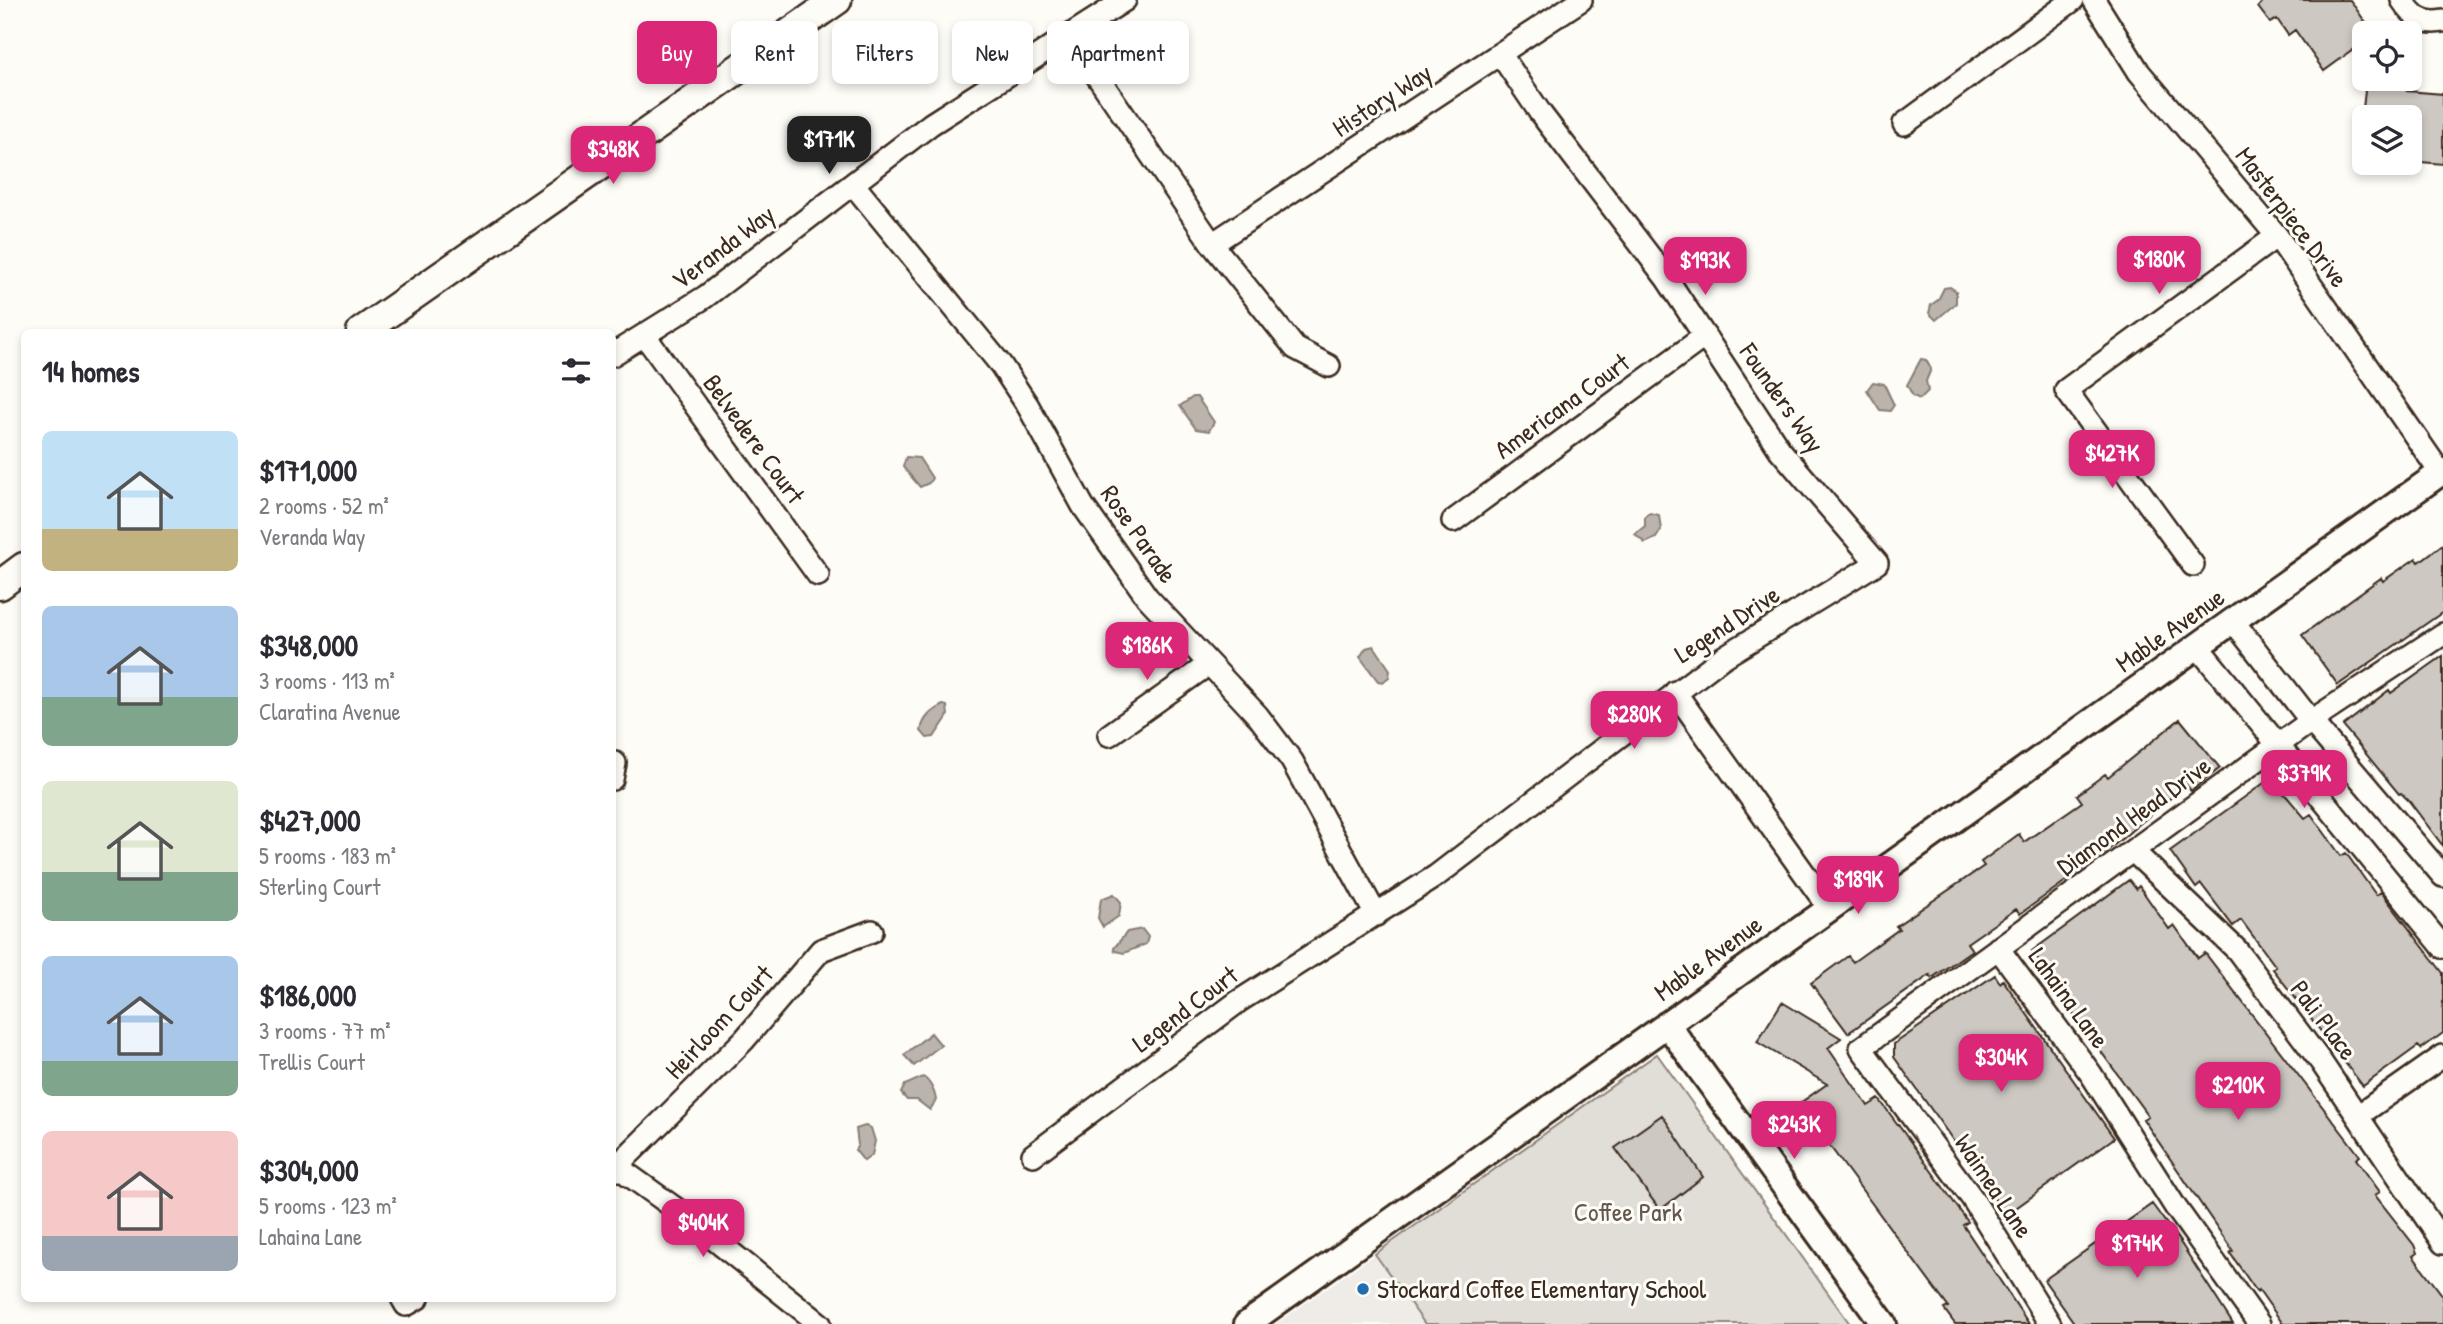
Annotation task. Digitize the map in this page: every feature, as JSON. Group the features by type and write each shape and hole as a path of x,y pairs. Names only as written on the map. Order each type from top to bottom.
{"main road":[{"path":"365,329 837,0"},
{"path":"0,585 21,569"}],"street":[{"name":"Veranda Way","path":"1091,21 1125,0"},
{"name":"History Way","path":"1212,244 1581,0"},
{"path":"1904,124 2073,0"},
{"name":"Masterpiece Drive","path":"2094,0 2139,72 2277,236 2442,472"},
{"path":"2402,0 2417,19 2437,22"},
{"name":"Veranda Way","path":"616,353 705,297 931,124 1047,49"},
{"name":"Founders Way","path":"1501,55 1541,114 1652,258 1780,450 1877,563"},
{"path":"1103,84 1212,244 1295,348 1329,366"},
{"name":"Rose Parade","path":"853,184 1001,365 1113,552 1147,597 1258,716 1292,761 1376,915"},
{"path":"2193,565 2066,390 2277,236"},
{"name":"Belvedere Court","path":"645,336 818,575"},
{"name":"Americana Court","path":"1452,522 1706,336"},
{"name":"Mable Avenue","path":"1247,1324 2442,472"},
{"name":"Legend Drive","path":"1376,915 1493,834 1675,692 1733,651 1877,563"},
{"path":"2233,621 2311,721 2443,876"},
{"name":"Diamond Head Drive","path":"1861,1048 2311,721 2443,634"},
{"path":"2198,647 2276,747 2388,877 2443,947"},
{"path":"1109,735 1209,664"},
{"path":"1675,692 1829,908"},
{"name":"Pali Place","path":"2134,852 2237,950 2359,1115 2443,1243"},
{"name":"Legend Court","path":"1033,1155 1239,1001 1376,915"},
{"name":"Heirloom Court","path":"616,1165 744,1040 821,950 872,931"},
{"name":"Lahaina Lane","path":"1998,948 2091,1074 2176,1208 2259,1324"},
{"path":"1667,1024 1884,1324"},
{"name":"Waimea Lane","path":"1861,1048 1972,1198 2050,1324"},
{"path":"2359,1115 2443,1056"},
{"path":"616,1168 679,1210 811,1321"}],"shaded area":[{"path":"1950,287 1956,291 1956,303 1936,320 1929,313 1931,305 1938,300 1944,288"},
{"path":"1921,359 1926,360 1931,369 1926,381 1928,391 1920,399 1913,396 1907,385"},
{"path":"1873,382 1884,384 1894,405 1890,411 1880,410 1867,390"},
{"path":"1197,397 1214,422 1209,431 1196,429 1180,406"},
{"path":"906,457 919,458 932,478 929,483 920,487 903,467"},
{"path":"1649,513 1659,515 1661,530 1656,538 1645,543 1635,534 1645,526 1645,516"},
{"path":"1374,646 1390,670 1389,677 1383,682 1378,681 1360,657 1366,648"},
{"path":"943,705 947,706 948,716 934,737 927,738 921,731 924,722 932,712"},
{"path":"1114,894 1121,902 1119,916 1103,927 1098,918 1101,899"},
{"path":"1142,929 1148,937 1146,944 1124,953 1115,951 1114,948 1127,932"},
{"path":"931,1033 941,1045 914,1066 904,1055"},
{"path":"923,1077 930,1084 936,1100 930,1110 917,1100 907,1100 901,1093 905,1085"},
{"path":"865,1126 871,1128 875,1141 872,1155 864,1161 855,1150 858,1145 856,1129"},
{"name":"Stockard Coffee Elementary School","path":"1375,1254 1425,1324 1276,1324"}],"green space":[{"name":"Coffee Park","path":"1657,1054 1850,1324 1425,1324 1375,1254"}],"building":[{"path":"2264,0 2350,0 2365,21 2352,21 2352,51 2324,71 2295,30 2288,35 2277,19 2270,23 2258,7"},
{"path":"2365,91 2443,94 2443,164 2422,162 2422,105 2363,105"},
{"path":"2443,544 2443,612 2338,685 2302,635 2381,578 2383,581 2416,558 2419,562"},
{"path":"2443,656 2443,846 2409,801 2399,794 2343,726 2389,690 2391,693"},
{"path":"2180,719 2220,768 2191,791 2186,785 2106,852 2020,914 2016,909 1967,943 1972,950 1932,978 1930,975 1848,1033 1811,983 1848,956 1853,962 1899,929 1896,926 1984,866 1981,862 2019,834 2024,842 2082,802 2077,795 2105,774 2108,777"},
{"path":"2271,778 2305,818 2311,814 2341,856 2346,853 2376,895 2381,892 2443,973 2443,1033 2421,1049 2418,1046 2363,1086 2273,969 2276,967 2241,920 2233,926 2201,884 2196,888 2170,851"},
{"path":"2129,880 2136,889 2139,886 2169,929 2174,925 2198,958 2205,953 2360,1156 2356,1159 2380,1192 2375,1195 2414,1245 2417,1253 2413,1256 2443,1296 2443,1324 2283,1324 2259,1290 2257,1292 2230,1253 2233,1251 2143,1119 2148,1116 2061,997 2064,994 2032,951"},
{"path":"1995,975 2000,983 2003,980 2114,1138 2006,1215 1894,1057 1894,1044"},
{"path":"1782,1002 1841,1038 1828,1048 1868,1106 1879,1099 1910,1141 1968,1222 1963,1225 2029,1324 1955,1324 1944,1309 1948,1307 1818,1130 1812,1134 1793,1108 1827,1084 1757,1042"},
{"path":"1662,1115 1703,1177 1660,1210 1615,1148"},
{"path":"2152,1204 2233,1324 2075,1324 2044,1280"}],"place":[{"name":"Stockard Coffee Elementary School","path":"1363,1289"}]}
